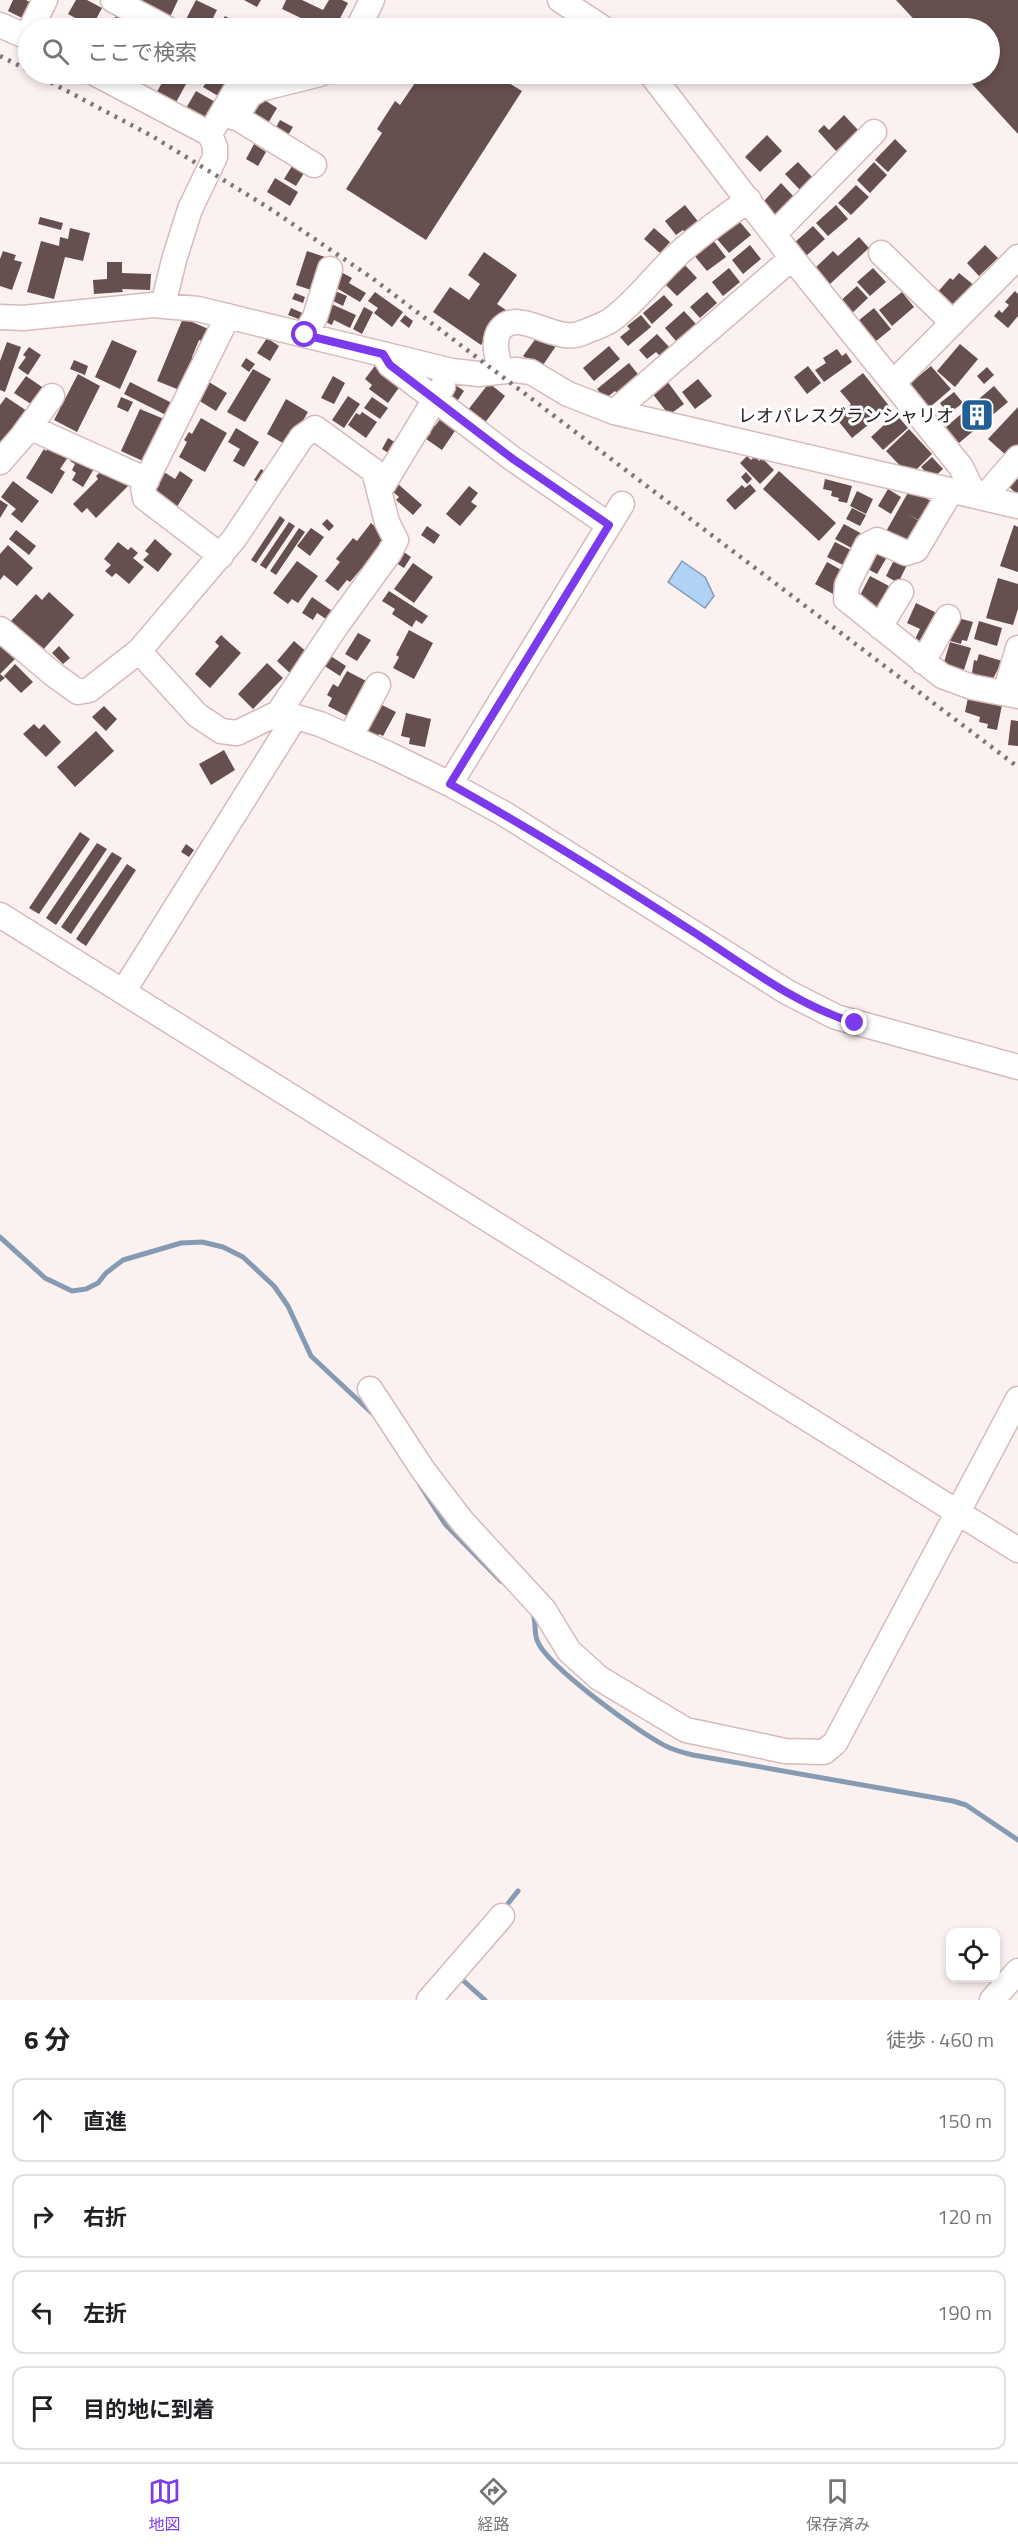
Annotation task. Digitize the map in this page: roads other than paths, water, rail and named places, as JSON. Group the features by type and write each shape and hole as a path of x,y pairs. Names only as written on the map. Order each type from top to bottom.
{"street":[{"path":"37,18 45,0"},
{"path":"113,0 147,18"},
{"path":"363,18 372,0"},
{"path":"373,18 378,0"},
{"path":"560,0 588,18"},
{"path":"0,25 18,31"},
{"path":"114,84 212,140 222,142 250,95 260,89 280,84"},
{"path":"163,305 190,209 215,157 212,140 241,84"},
{"path":"659,84 792,258 961,467 979,496"},
{"path":"236,117 314,165"},
{"path":"774,234 874,132"},
{"path":"501,370 496,346 498,332 505,325 519,321 565,336 577,335 609,322 690,243 749,200"},
{"path":"881,253 953,322"},
{"path":"894,383 1018,257"},
{"path":"614,412 792,258"},
{"path":"305,335 315,318 330,269"},
{"path":"4,325 163,305 198,309 452,371 479,374 501,370 531,372 568,394 614,412 1018,506"},
{"path":"221,556 145,498 143,487 228,316"},
{"path":"383,354 390,365 435,400 513,459 609,525"},
{"path":"380,490 452,371"},
{"path":"0,462 52,396"},
{"path":"29,427 147,480"},
{"path":"0,629 78,692 89,690 139,651 221,556 308,430 315,428 374,471 387,522 396,540 394,546 324,644 286,716 123,992"},
{"path":"979,496 1018,458"},
{"path":"951,491 916,550 906,553 877,540 867,545 847,585 846,599 942,676 972,687 1011,694 1018,648"},
{"path":"450,784 622,504"},
{"path":"880,627 901,592"},
{"path":"923,662 948,617"},
{"path":"139,651 197,714 221,731 237,733 286,716 320,724 450,784 561,849 787,992 836,1017 1018,1067"},
{"path":"350,737 378,685"},
{"path":"0,915 1018,1550"},
{"path":"370,1389 423,1470 462,1521 544,1610 569,1651 599,1678 686,1730 785,1751 824,1752 835,1743 1018,1399"},
{"path":"429,2000 502,1916"},
{"path":"992,2000 1018,1971"}],"water":[{"path":"682,561 705,577 714,596 705,608 668,582"}],"waterway":[{"path":"0,1237 45,1278 72,1291 86,1289 98,1283 106,1273 123,1260 181,1243 202,1242 223,1247 243,1257 274,1286 288,1306 311,1356 374,1415"},
{"path":"420,1485 445,1524 501,1581"},
{"path":"533,1613 537,1640 558,1666 619,1716 670,1748 693,1755 953,1801 966,1805 1018,1840"},
{"path":"502,1911 518,1891"},
{"path":"457,1975 485,2000"}],"railway":[{"path":"0,56 18,65"},
{"path":"54,84 152,136 269,208 372,278 1018,767"}],"place":[{"name":"レオパレスグランシャリオ","path":"977,415"}]}
